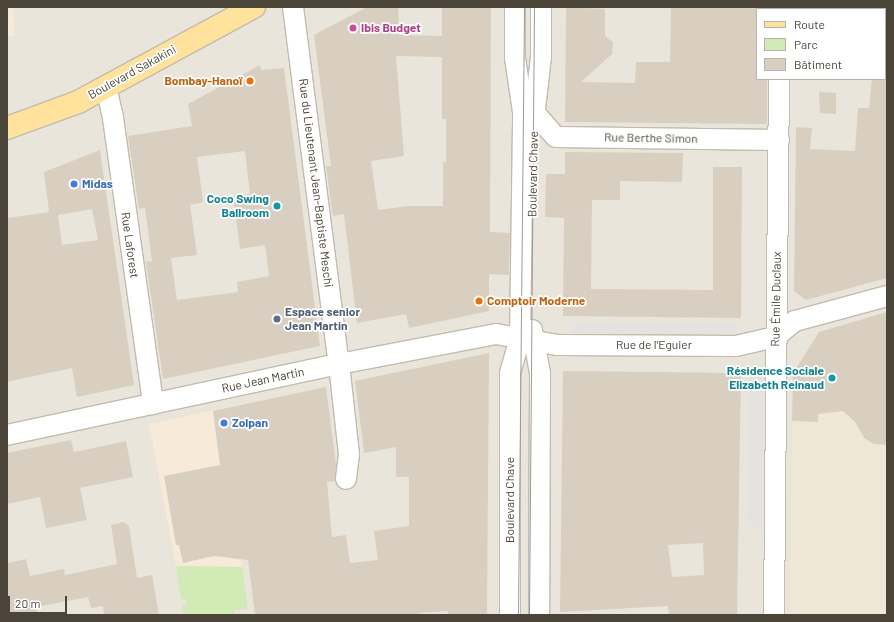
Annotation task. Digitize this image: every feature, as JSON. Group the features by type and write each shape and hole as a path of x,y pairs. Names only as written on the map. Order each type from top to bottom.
{"main road":[{"name":"Boulevard Sakakini","path":"7,128 78,102 254,7"}],"street":[{"name":"Rue du Lieutenant Jean-Baptiste Meschi","path":"293,7 339,364 349,454 346,479"},
{"name":"Boulevard Chave","path":"515,7 515,58 523,112 526,340 540,373 539,615"},
{"name":"Boulevard Chave","path":"510,615 510,373 526,340 534,112 541,57 542,7"},
{"name":"Rue Émile Duclaux","path":"774,615 775,337 779,80"},
{"name":"Rue Laforest","path":"106,87 113,118 153,404"},
{"name":"Rue Berthe Simon","path":"534,112 556,137 779,140"},
{"path":"775,337 795,321 887,296"},
{"name":"Rue Jean Martin","path":"7,435 339,364 496,334 526,340"},
{"name":"Rue de l'Eguier","path":"526,340 570,345 736,346 775,337"}],"shaded area":[{"path":"7,7 887,7 887,615 7,615"},
{"path":"7,7 13,7 15,35 7,36"},
{"path":"887,312 887,615 790,615 793,373 819,332"},
{"path":"571,323 738,323 738,345 571,345"},
{"path":"764,369 764,532 747,520 750,370"},
{"path":"244,404 251,461 219,465 235,559 241,560 242,567 176,566 149,424"}],"green space":[{"path":"176,566 242,567 248,609 235,610 234,615 184,615 182,604 187,605 186,600 181,599"}],"building":[{"path":"367,7 398,7 399,35 442,36 442,7 491,7 490,232 510,233 509,275 489,274 489,311 409,328 406,314 357,323 344,214 333,216 332,211 326,166 331,166 314,35","holes":["396,56 442,57 442,119 446,119 446,162 443,162 443,206 408,206 378,210 371,161 404,156"]},
{"path":"566,7 605,9 605,36 613,42 612,54 581,82 635,83 636,62 670,62 671,7 757,7 756,80 767,80 767,124 565,122"},
{"path":"260,65 261,70 284,68 320,346 163,379 146,262 152,261 145,208 139,209 128,136 192,126 188,104","holes":["245,151 250,194 233,196 240,249 265,245 269,276 237,282 238,292 177,300 171,258 197,255 190,205 203,202 197,157"]},
{"path":"887,79 887,278 806,300 794,291 796,127 812,128 810,149 855,151 858,108 869,108 872,80"},
{"path":"819,92 836,93 836,114 820,113"},
{"path":"100,150 134,385 77,397 72,368 7,382 7,218 49,212 44,172","holes":["92,209 98,240 62,245 58,215"]},
{"path":"565,152 683,153 682,182 620,181 620,200 592,200 591,289 713,290 713,167 742,167 741,318 563,316 564,218 545,217 546,174 565,174"},
{"name":"Résidence Sociale Elizabeth Reinaud","path":"887,312 887,445 874,444 865,439 855,422 843,411 818,414 818,422 792,421 793,373 819,332"},
{"path":"489,353 487,615 448,615 448,611 419,613 419,615 255,615 248,560 214,556 183,563 179,545 176,545 164,476 220,465 213,411 326,387 336,465 335,481 327,482 332,537 346,535 350,563 378,560 374,531 409,526 409,477 396,477 396,447 364,453 355,381"},
{"path":"563,371 741,373 737,615 669,615 668,606 560,612","holes":["703,543 704,575 672,577 668,545"]},
{"path":"71,440 74,452 126,441 133,477 80,488 87,520 46,528 40,497 7,504 7,453"},
{"path":"124,522 129,526 137,578 152,575 159,615 104,615 103,606 91,608 88,597 36,607 38,615 7,615 7,563 26,559 30,576 64,569 65,575 117,564 111,525"}],"tram line":[{"path":"518,615 524,7"},
{"path":"529,615 534,7"}],"place":[{"name":"Ibis Budget","path":"353,28"},
{"name":"Bombay-Hanoï","path":"250,81"},
{"name":"Midas","path":"74,184"},
{"name":"Coco Swing Ballroom","path":"277,206"},
{"name":"Comptoir Moderne","path":"479,301"},
{"name":"Espace senior Jean Martin","path":"277,319"},
{"name":"Résidence Sociale Elizabeth Reinaud","path":"832,378"},
{"name":"Zolpan","path":"224,423"}]}
